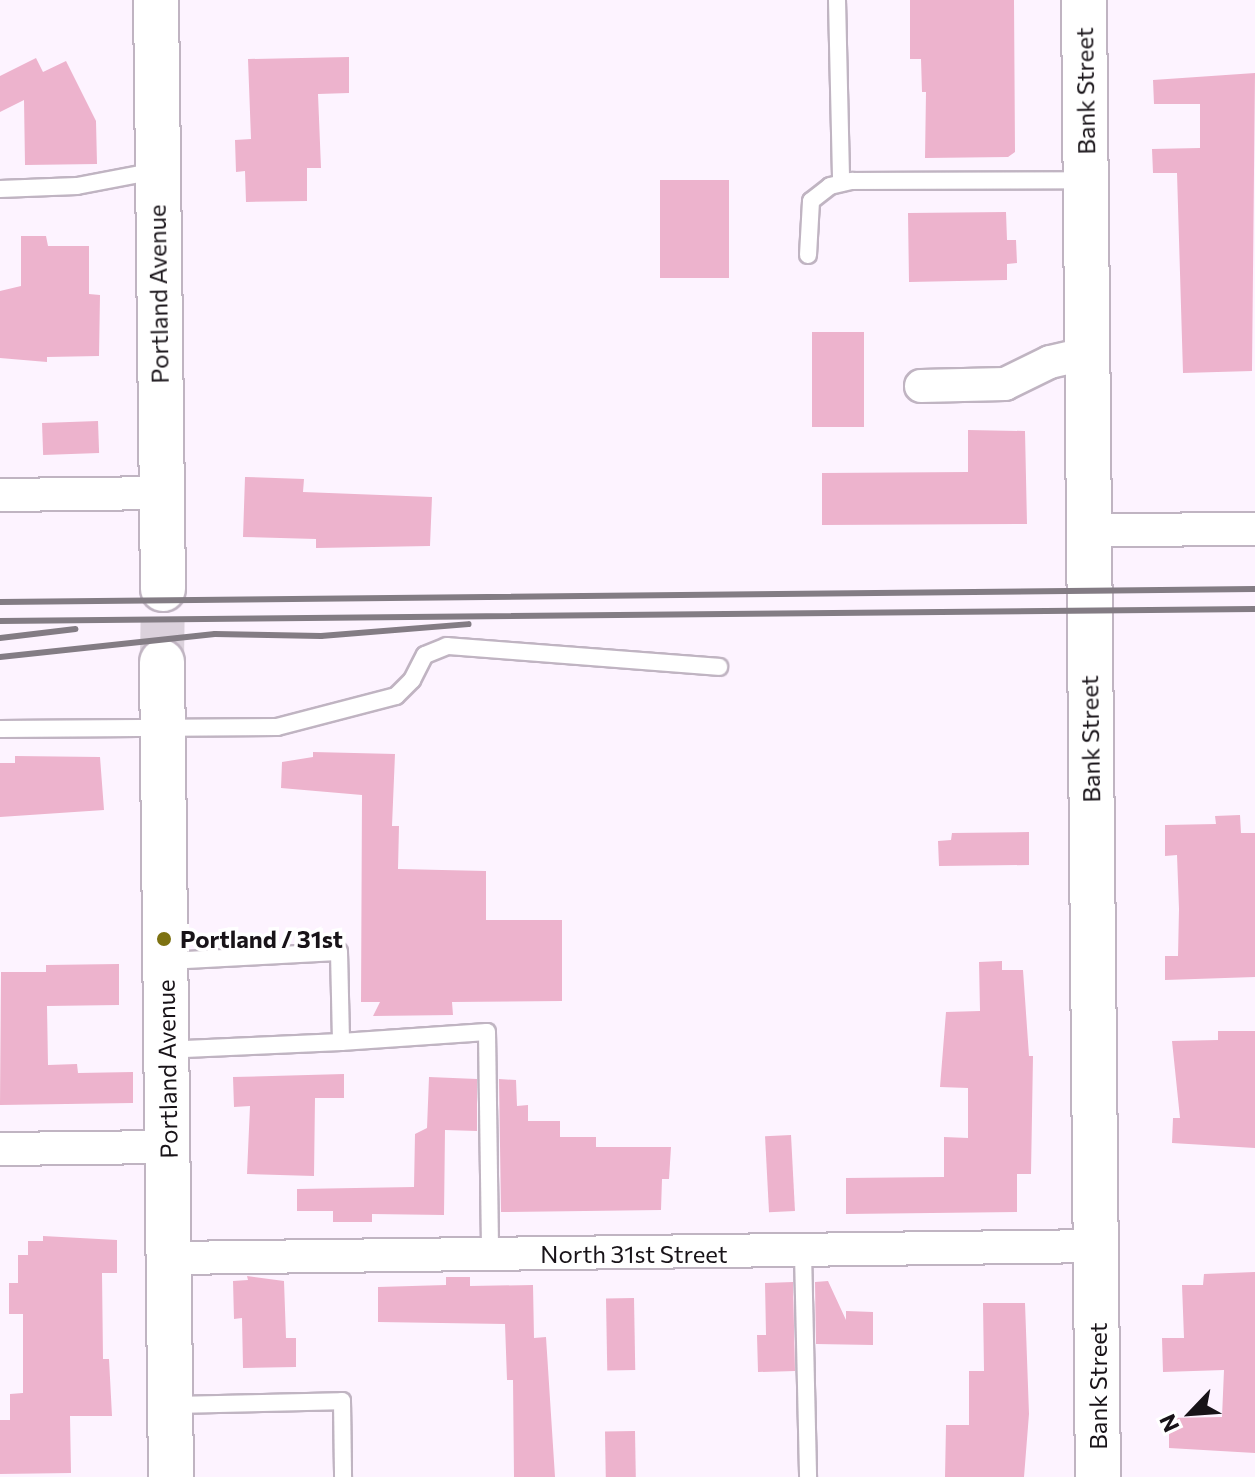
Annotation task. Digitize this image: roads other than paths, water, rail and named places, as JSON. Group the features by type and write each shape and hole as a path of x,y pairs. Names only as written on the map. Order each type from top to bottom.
{"street":[{"name":"Portland Avenue","path":"156,0 163,589"},
{"name":"Bank Street","path":"1084,0 1098,1477"},
{"path":"921,386 1005,384 1050,362 1089,353"},
{"path":"0,495 161,493"},
{"path":"1088,530 1255,529"},
{"name":"Portland Avenue","path":"162,662 164,961 171,1258 171,1477"},
{"path":"0,1149 169,1147"},
{"name":"North 31st Street","path":"171,1258 803,1253 1098,1246"}],"lane":[{"path":"837,0 841,183"},
{"path":"0,189 77,186 119,174 157,171"},
{"path":"808,255 811,201 841,183 1087,180"},
{"path":"0,729 277,727 331,717 396,696 412,680 425,655 447,646 719,667"},
{"path":"164,961 339,952 341,1042"},
{"path":"166,1050 487,1032 490,1255"},
{"path":"803,1253 808,1477"},
{"path":"170,1405 342,1401 343,1477"}],"tunnel":[{"path":"162,662 163,589"}],"railway":[{"path":"0,602 1255,589"},
{"path":"0,621 1255,609"},
{"path":"0,657 215,634 321,636 469,624"},
{"path":"0,638 75,629"}],"place":[{"name":"Portland / 31st","path":"164,939"}]}
